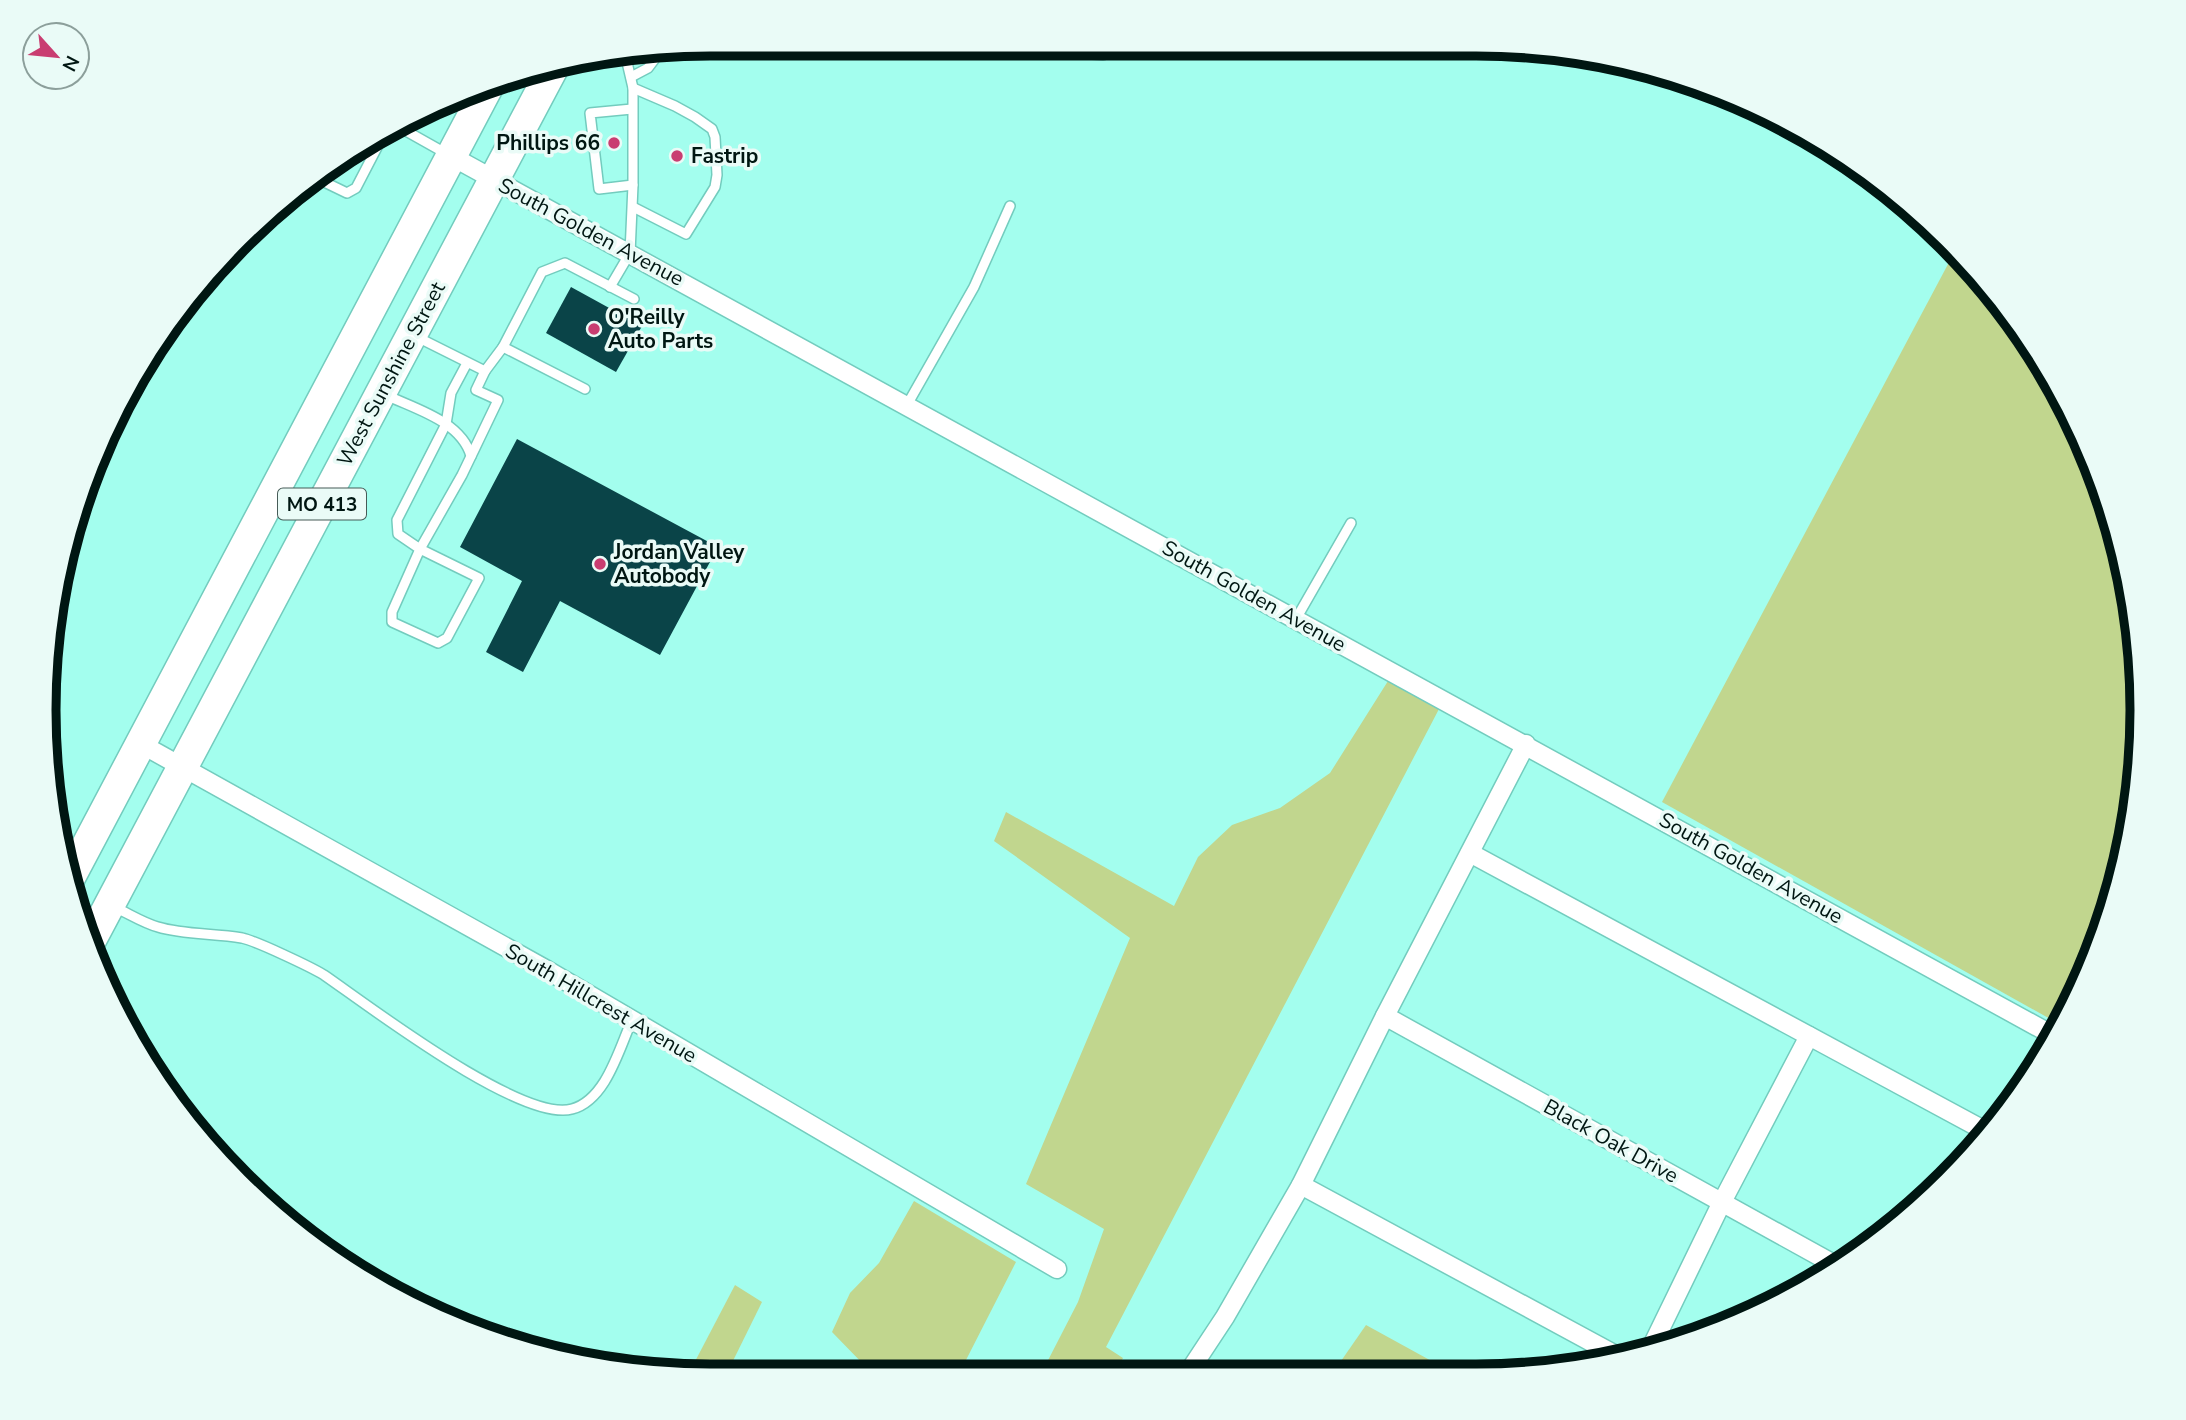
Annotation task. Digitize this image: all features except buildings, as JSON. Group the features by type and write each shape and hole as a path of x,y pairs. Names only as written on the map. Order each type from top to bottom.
{"main road":[{"name":"West Sunshine Street","path":"95,932 549,76"},
{"name":"MO 413","path":"72,850 141,744 482,98"}],"street":[{"name":"South Golden Avenue","path":"452,156 2045,1031"},
{"name":"South Hillcrest Avenue","path":"141,744 632,1020 1057,1269"},
{"path":"1194,1364 1226,1317 1301,1185 1526,744"},
{"path":"1469,853 1979,1128"},
{"name":"Black Oak Drive","path":"1385,1016 1828,1261"},
{"path":"1655,1339 1722,1202 1809,1036"},
{"path":"1301,1185 1607,1350"}],"lane":[{"path":"631,77 648,68 655,58"},
{"path":"610,287 630,253 633,207 630,135 633,88 626,62"},
{"path":"633,88 675,106 712,129 715,137 717,176 715,187 686,233 633,207"},
{"path":"632,109 590,113 598,137 599,188 633,185"},
{"path":"406,131 452,156"},
{"path":"324,182 347,193 356,188 377,148"},
{"path":"907,405 974,287 1010,205"},
{"path":"467,363 452,393 446,424 397,520 398,534 420,550 479,578 447,638 439,643 392,622 392,612 420,550 498,400 476,390 485,371 503,347 542,272 565,263 634,299"},
{"path":"412,334 485,371"},
{"path":"503,347 585,389"},
{"path":"381,393 446,424 467,445 471,456"},
{"path":"1297,619 1351,523"},
{"path":"110,905 158,928 245,939 321,973 373,1011 491,1085 545,1109 570,1110 587,1104 594,1097 600,1090 632,1020"}],"green space":[{"path":"1950,260 1995,312 2020,347 2063,421 2095,500 2108,541 2124,625 2129,667 2129,753 2117,838 2095,920 2063,999 2052,1020 1662,802"},
{"path":"1388,681 1439,709 1106,1347 1123,1358 1120,1364 1046,1364 1078,1302 1104,1229 1026,1184 1130,938 994,841 1006,812 1174,906 1198,857 1232,825 1280,808 1330,773"},
{"path":"914,1201 1016,1262 966,1360 969,1364 863,1364 832,1332 850,1293 879,1263"},
{"path":"735,1285 762,1302 731,1364 694,1364"},
{"path":"1366,1325 1437,1364 1339,1364"}],"place":[{"name":"Phillips 66","path":"614,143"},
{"name":"Fastrip","path":"677,156"},
{"name":"O'Reilly Auto Parts","path":"594,329"},
{"name":"Jordan Valley Autobody","path":"600,564"}]}
